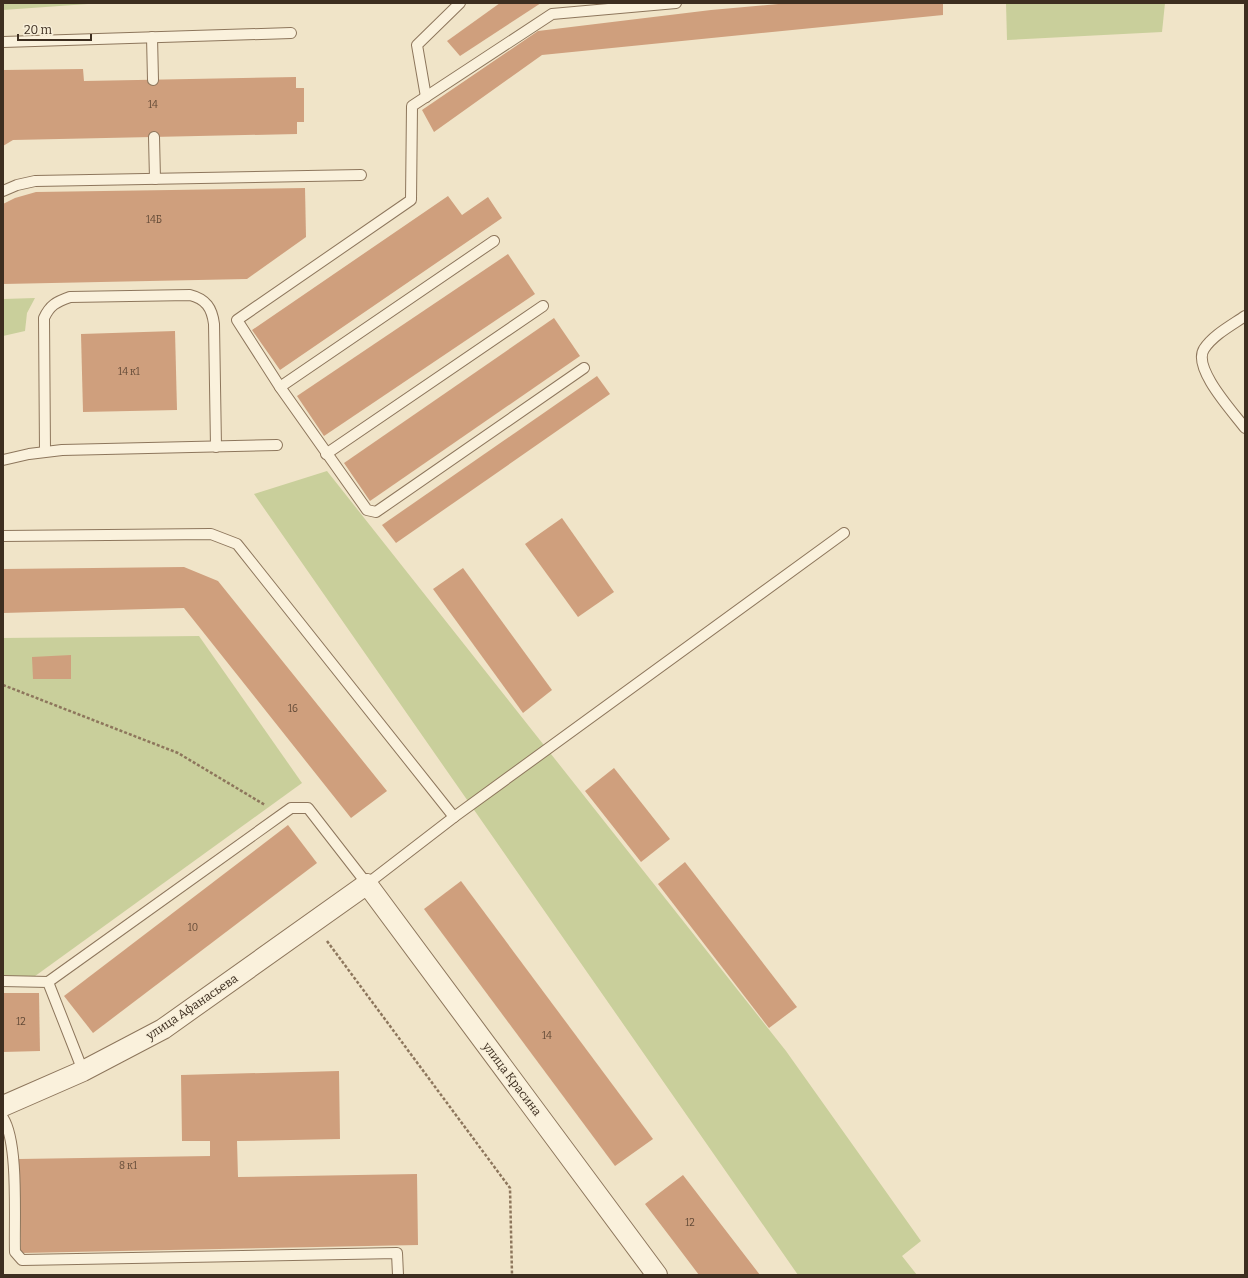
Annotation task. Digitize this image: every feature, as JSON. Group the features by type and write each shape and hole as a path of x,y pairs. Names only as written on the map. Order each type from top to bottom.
{"street":[{"name":"улица Афанасьева","path":"3,1106 83,1071 163,1029 367,884"},
{"name":"улица Красина","path":"367,884 657,1275"}],"lane":[{"path":"426,97 417,45 460,3"},
{"path":"584,368 376,512 367,510 326,454 280,387 237,320 411,200 412,106 552,14 676,3"},
{"path":"3,42 292,33"},
{"path":"152,37 153,80"},
{"path":"154,137 155,179"},
{"path":"3,191 17,185 35,181 361,175"},
{"path":"280,387 494,241"},
{"path":"45,451 44,318 48,309 56,302 70,297 190,294 200,298 207,304 212,313 214,324 216,447"},
{"path":"326,454 543,306"},
{"path":"1245,316 1210,342 1203,350 1201,360 1204,372 1245,428"},
{"path":"3,460 45,451 277,445"},
{"path":"3,981 48,982 291,808 308,808 367,884 454,817 844,533"},
{"path":"3,536 211,534 237,544 454,817"},
{"path":"48,982 83,1071"},
{"path":"3,1118 9,1127 13,1154 15,1252 22,1260 398,1253 398,1275"}],"path":[{"path":"3,685 178,754 282,815"},
{"path":"313,922 510,1188 512,1275"}],"green space":[{"path":"3,3 102,3 3,10"},
{"path":"1006,3 1165,3 1162,32 1007,40"},
{"path":"35,298 27,313 25,331 3,336 3,299"},
{"path":"327,471 786,1051 921,1241 902,1256 917,1275 798,1275 254,494"},
{"path":"199,636 302,783 31,979 3,979 3,638"}],"building":[{"path":"500,3 541,3 460,56 447,41"},
{"path":"789,3 943,3 943,15 542,55 434,132 422,110 538,31 711,10"},
{"path":"83,69 84,81 296,77 296,88 304,88 304,122 297,122 297,134 13,140 3,146 3,70"},
{"path":"305,188 306,237 247,279 3,284 3,204 15,198 36,192"},
{"path":"448,196 462,215 488,197 502,218 280,370 252,330"},
{"path":"508,254 535,294 324,436 297,396"},
{"path":"554,318 580,356 370,501 344,463"},
{"path":"175,331 177,410 83,412 81,334"},
{"path":"597,376 610,394 396,543 382,525"},
{"path":"562,518 614,592 578,617 525,544"},
{"path":"184,567 218,581 387,791 351,818 184,608 3,613 3,569"},
{"path":"463,568 552,690 523,713 433,589"},
{"path":"71,655 71,679 33,679 32,657"},
{"path":"614,768 670,839 641,862 585,791"},
{"path":"288,825 317,863 93,1033 64,996"},
{"path":"685,862 797,1007 769,1028 658,884"},
{"path":"461,881 653,1139 615,1166 424,909"},
{"path":"3,993 39,993 40,1051 3,1052"},
{"path":"339,1071 340,1139 237,1141 238,1177 417,1174 418,1245 21,1253 19,1159 210,1156 210,1141 182,1141 181,1075"},
{"path":"683,1175 760,1275 699,1275 645,1204"}]}
